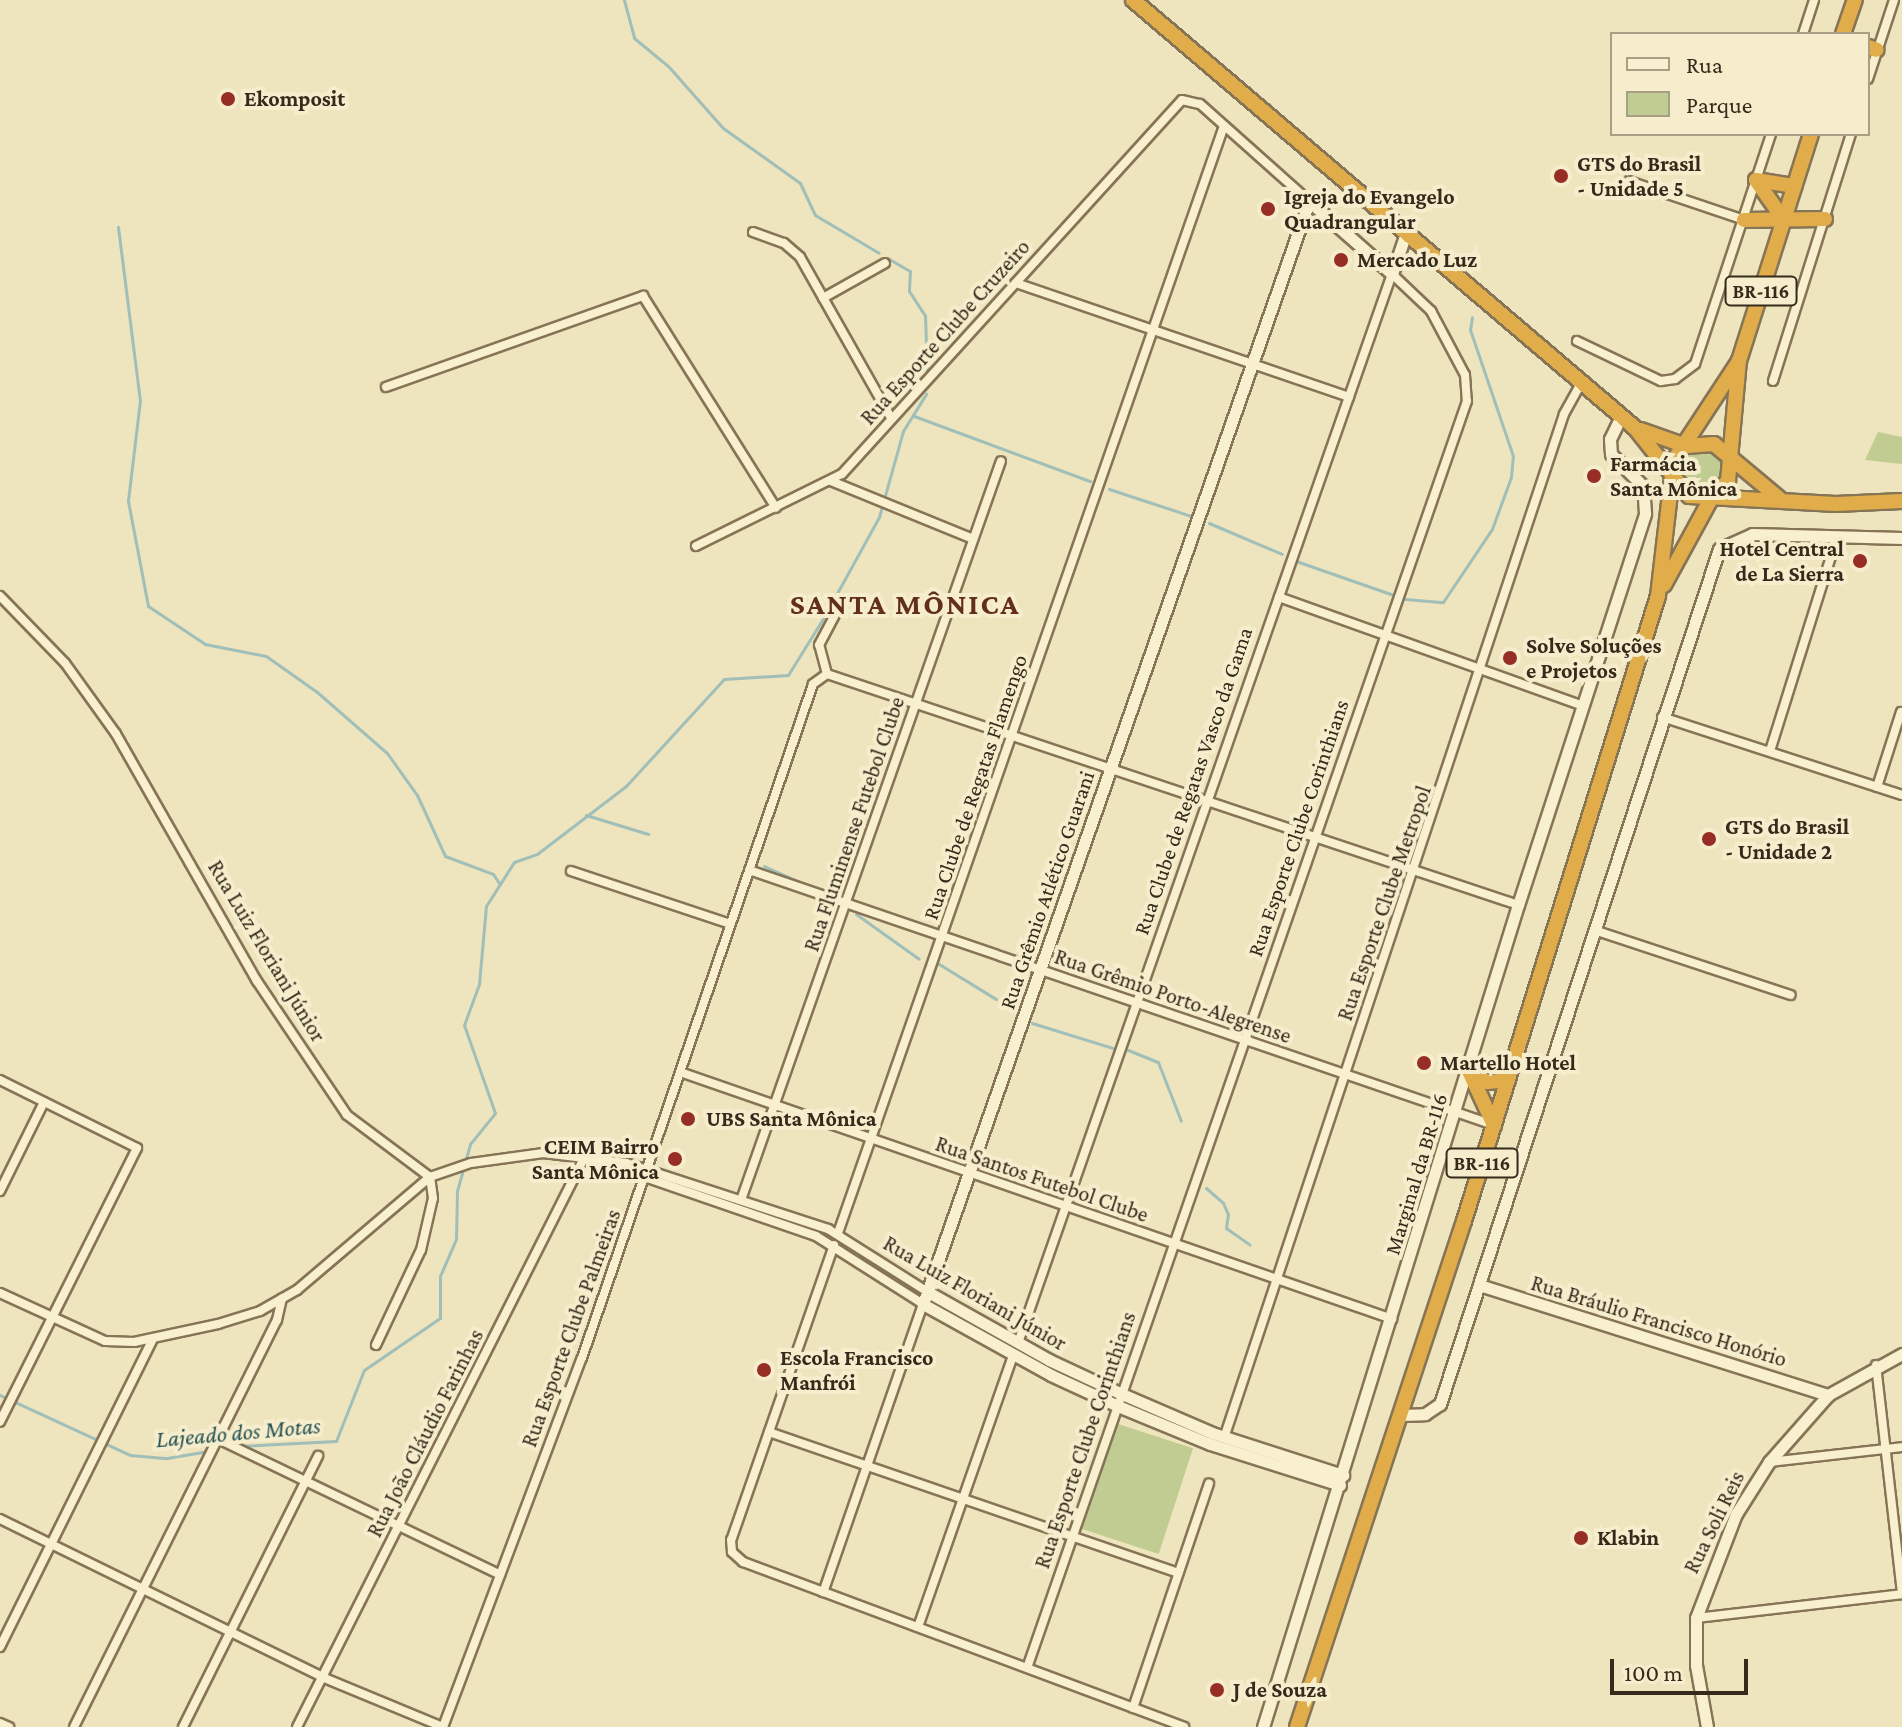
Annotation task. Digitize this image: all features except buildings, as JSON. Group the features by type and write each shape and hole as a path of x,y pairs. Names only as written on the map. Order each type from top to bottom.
{"highway":[{"path":"1133,0 1635,428 1689,496 1784,501 1902,501"},
{"path":"1844,32 1855,0"},
{"name":"BR-116","path":"1658,596 1712,497 1728,481 1739,361 1810,136"},
{"path":"1756,180 1795,186"},
{"path":"1756,180 1784,220"},
{"path":"1744,220 1825,219"},
{"name":"BR-116","path":"1297,1727 1494,1125 1658,596 1674,460 1739,361"},
{"path":"1635,428 1686,446 1714,444 1784,501"},
{"path":"1469,1071 1487,1082 1508,1080"},
{"path":"1469,1071 1494,1125"}],"street":[{"path":"1804,32 1814,0"},
{"path":"1872,48 1894,0"},
{"name":"Rua Esporte Clube Corinthians","path":"1027,1668 1386,635 1468,386 1431,311 1224,126 1187,99"},
{"name":"Rua Esporte Clube Cruzeiro","path":"696,546 831,481 1016,283 1168,110 1187,99"},
{"name":"Rua Clube de Regatas Flamengo","path":"838,1233 1224,126"},
{"path":"1577,341 1645,377 1661,381 1686,372 1702,351 1770,136"},
{"path":"1773,381 1850,136"},
{"path":"1629,181 1744,220"},
{"name":"Rua Grêmio Atlético Guarani","path":"823,1592 1309,201"},
{"path":"753,232 791,248 890,416"},
{"name":"Rua Clube de Regatas Vasco da Gama","path":"918,1627 1406,233"},
{"path":"823,298 885,263"},
{"path":"1016,283 1349,397"},
{"path":"386,387 643,296 776,508"},
{"name":"Rua Esporte Clube Metropol","path":"1224,1438 1482,670 1564,414 1582,382"},
{"name":"Marginal da BR-116","path":"1263,1727 1518,905 1647,502 1643,486 1611,454 1610,439 1621,416"},
{"name":"Rua Fluminense Futebol Clube","path":"741,1200 1001,461"},
{"path":"831,481 872,501 973,539"},
{"path":"1401,1415 1425,1414 1440,1404 1713,561 1728,541 1752,534 1902,538"},
{"path":"1770,751 1837,537"},
{"name":"Rua Luiz Floriani Júnior","path":"0,596 65,663 116,734 257,981 347,1115 430,1177 471,1163 543,1153 585,1156 647,1169 838,1233 926,1298"},
{"path":"1279,597 1583,706"},
{"path":"836,613 819,645 827,674 1518,905"},
{"name":"Rua Esporte Clube Palmeiras","path":"443,1727 647,1169 813,684 827,674"},
{"path":"1877,787 1901,712"},
{"path":"1662,717 1902,795"},
{"name":"Rua Grêmio Porto-Alegrense","path":"749,870 1494,1125"},
{"path":"571,871 730,924"},
{"path":"1594,930 1791,995"},
{"name":"Rua Santos Futebol Clube","path":"680,1072 1392,1319"},
{"path":"0,1080 137,1148 0,1422"},
{"path":"0,1191 44,1102"},
{"name":"Rua Luiz Floriani Júnior","path":"585,1156 834,1245 1016,1349 1210,1444 1342,1480"},
{"name":"Rua João Cláudio Farinhas","path":"297,1727 585,1156"},
{"path":"0,1293 105,1341 153,1339 241,1318 282,1299 430,1177"},
{"path":"376,1345 421,1250 433,1198 430,1177"},
{"path":"834,1245 731,1540 732,1552 743,1562 1184,1727"},
{"name":"Rua Bráulio Francisco Honório","path":"1479,1285 1828,1395"},
{"path":"74,1727 210,1455 220,1442 277,1320 282,1299"},
{"path":"0,1647 153,1339"},
{"name":"Rua Soli Reis","path":"1707,1727 1696,1665 1696,1618 1724,1539 1769,1462 1828,1395 1876,1364 1902,1354"},
{"path":"1696,1618 1902,1594 1876,1364"},
{"name":"Rua Luiz Floriani Júnior","path":"1120,1400 1342,1480"},
{"path":"769,1432 1178,1573"},
{"path":"220,1442 500,1575"},
{"path":"1769,1462 1902,1447"},
{"path":"183,1727 318,1456"},
{"path":"1133,1708 1209,1483"},
{"path":"0,1519 322,1677 443,1727"},
{"path":"0,1723 9,1727"}],"green space":[{"path":"1878,432 1902,437 1902,464 1865,460"},
{"path":"1702,447 1717,454 1724,469 1717,484 1702,491 1687,484 1680,469 1687,454"},
{"path":"1115,1423 1193,1448 1159,1554 1081,1529"}],"waterway":[{"name":"Lajeado dos Motas","path":"624,0 634,38 669,67 723,128 800,183 815,215 879,253"},
{"path":"118,227 140,400 128,501 148,606 205,644 266,656 317,692 387,753 417,795 445,856 493,874 499,883"},
{"name":"Lajeado dos Motas","path":"889,259 910,271 909,291 925,316 927,372"},
{"path":"1405,599 1443,602 1492,529 1511,477 1513,456 1470,330 1472,317"},
{"name":"Lajeado dos Motas","path":"836,595 879,517 903,431 926,394"},
{"path":"914,416 1090,481"},
{"path":"1109,489 1191,516"},
{"path":"1209,523 1282,554"},
{"path":"1296,561 1391,594"},
{"name":"Lajeado dos Motas","path":"239,1446 336,1441 364,1370 440,1318 440,1276 456,1239 457,1191 470,1144 495,1113 464,1025 479,984 486,906 514,862 537,854 626,786 724,679 788,675 824,617"},
{"path":"586,815 648,834"},
{"path":"764,866 806,885"},
{"path":"856,914 919,959"},
{"path":"939,964 996,999"},
{"path":"1032,1023 1113,1048"},
{"path":"1128,1050 1158,1062 1181,1121"},
{"path":"1206,1188 1223,1203 1228,1214 1226,1228 1250,1245"},
{"name":"Lajeado dos Motas","path":"0,1395 130,1455 167,1458 208,1451"}],"place":[{"name":"Ekomposit","path":"228,99"},
{"name":"GTS do Brasil - Unidade 5","path":"1561,176"},
{"name":"Igreja do Evangelo Quadrangular","path":"1268,209"},
{"name":"Mercado Luz","path":"1341,260"},
{"name":"Farmácia Santa Mônica","path":"1594,476"},
{"name":"Hotel Central de La Sierra","path":"1860,561"},
{"name":"Solve Soluções e Projetos","path":"1510,658"},
{"name":"GTS do Brasil - Unidade 2","path":"1709,839"},
{"name":"Martello Hotel","path":"1424,1063"},
{"name":"UBS Santa Mônica","path":"688,1119"},
{"name":"CEIM Bairro Santa Mônica","path":"675,1159"},
{"name":"Escola Francisco Manfrói","path":"764,1370"},
{"name":"Klabin","path":"1581,1538"},
{"name":"J de Souza","path":"1217,1690"}],"district":[{"name":"SANTA MÔNICA","path":"905,604"}]}
